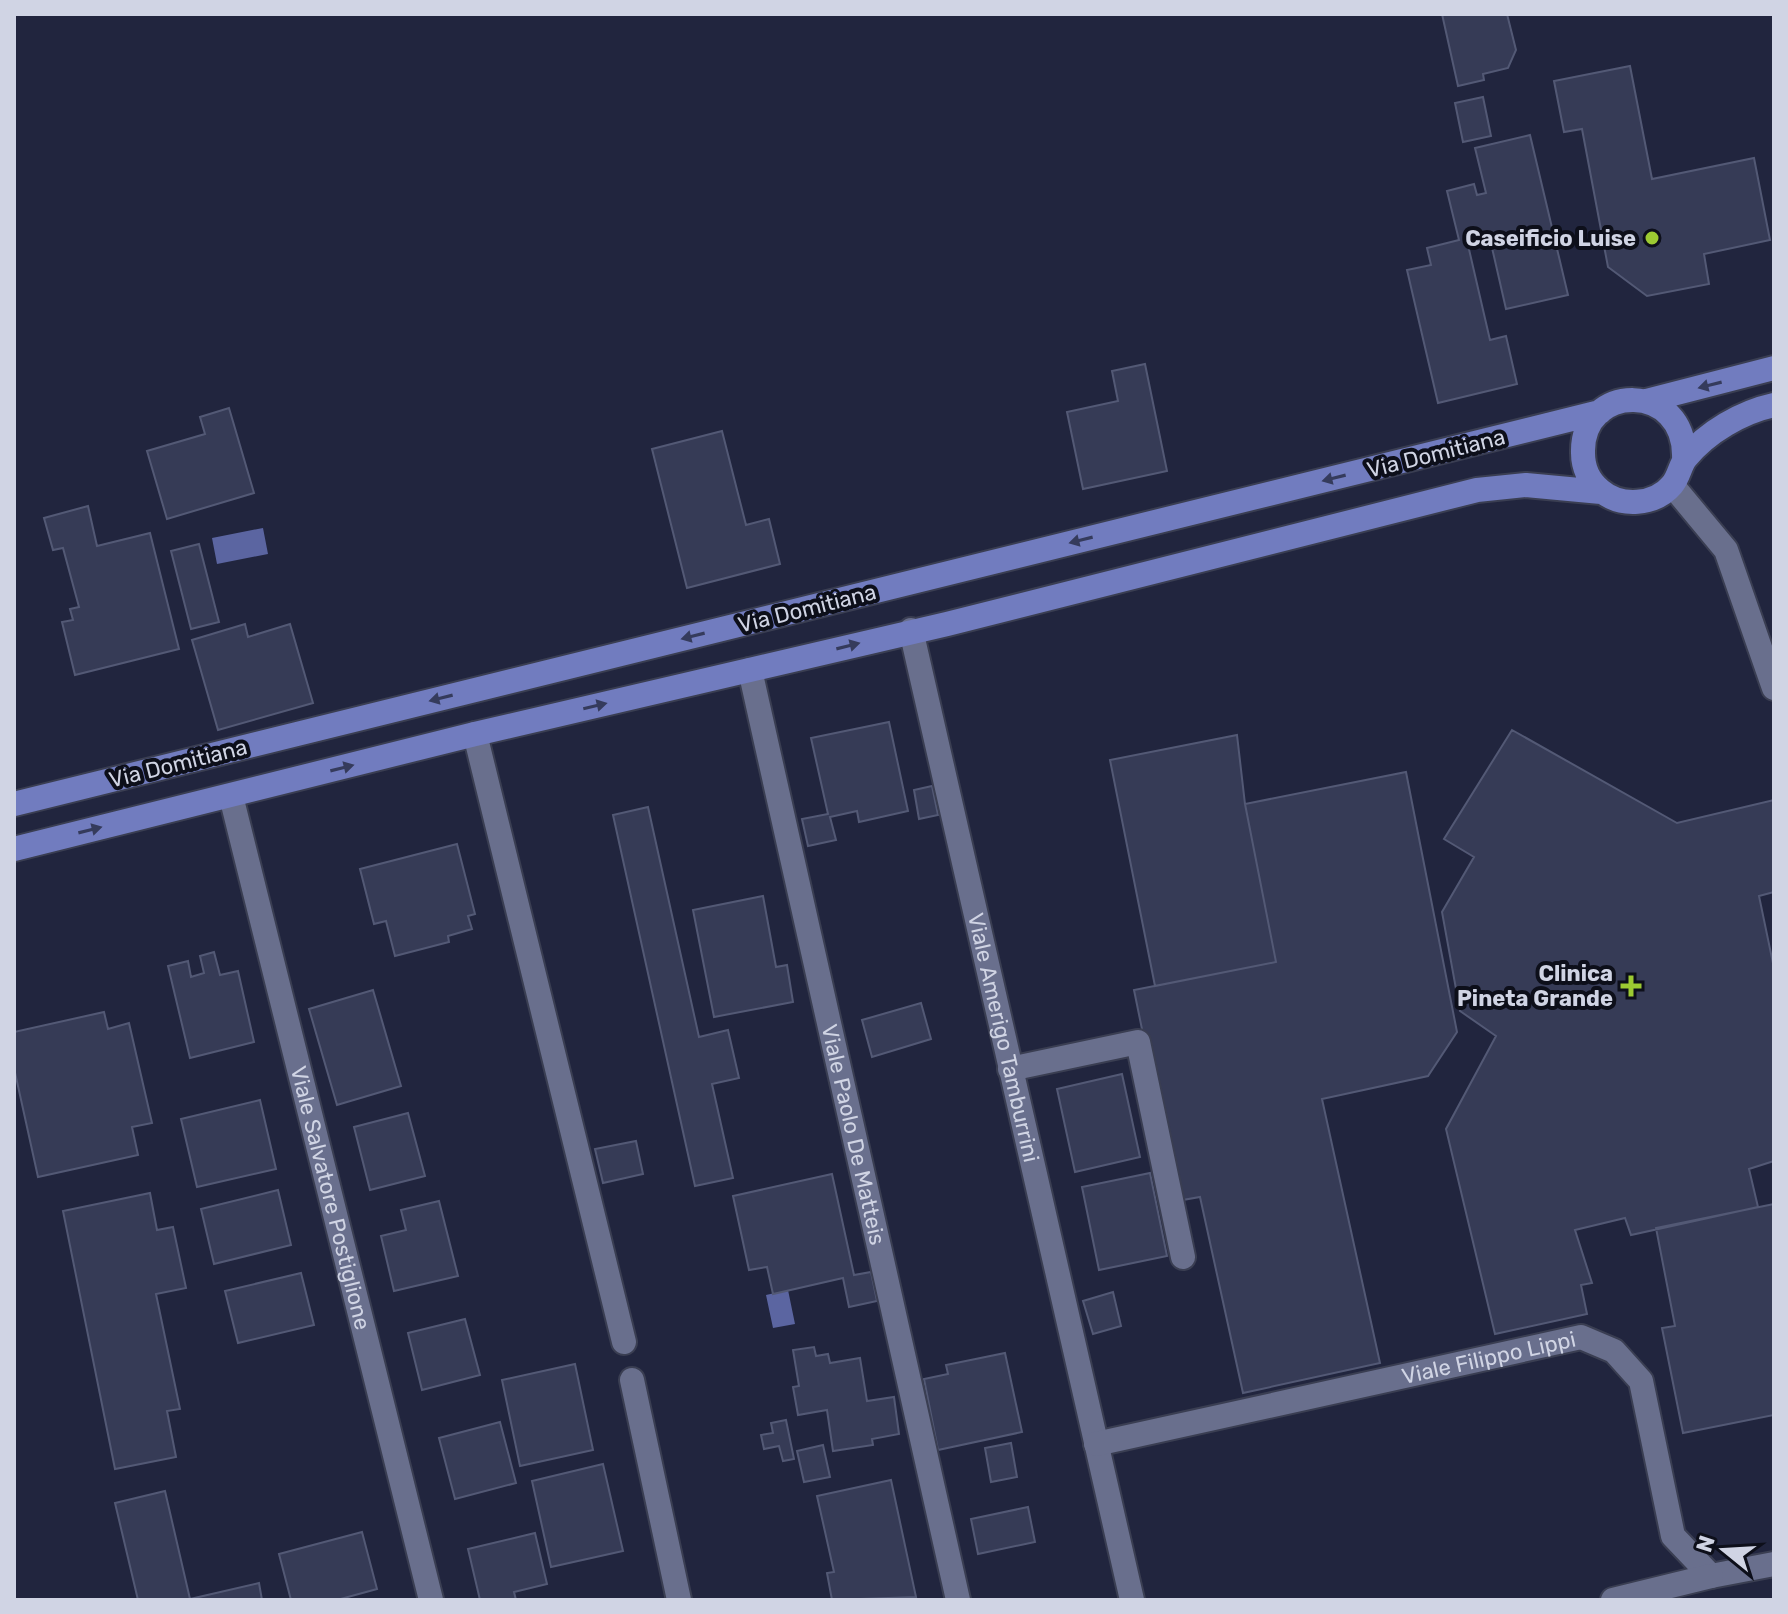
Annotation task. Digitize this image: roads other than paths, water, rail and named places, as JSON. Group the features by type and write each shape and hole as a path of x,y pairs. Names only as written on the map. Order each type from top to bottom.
{"main road":[{"path":"1646,401 1774,368"},
{"path":"1684,459 1680,429 1660,406 1646,401 1629,399 1600,412 1585,433 1583,459 1592,482 1601,492 1625,502 1638,502 1662,493 1672,485 1684,459 1718,428 1774,405"},
{"name":"Via Domitiana","path":"14,804 1600,412"},
{"name":"Via Domitiana","path":"14,849 1477,490 1526,485 1601,492"}],"street":[{"path":"1672,485 1726,550 1774,688"},
{"name":"Viale Amerigo Tamburrini","path":"911,630 1132,1600"},
{"name":"Viale Paolo De Matteis","path":"750,670 958,1600"},
{"path":"475,734 624,1342"},
{"name":"Viale Salvatore Postiglione","path":"231,796 431,1600"},
{"path":"1010,1069 1138,1042 1183,1257"},
{"name":"Viale Filippo Lippi","path":"1096,1444 1581,1337 1614,1351 1641,1381 1673,1536 1711,1576"},
{"path":"632,1380 679,1600"},
{"path":"1613,1600 1774,1564"}],"water":[{"path":"263,528 268,554 217,564 212,538"},
{"path":"788,1290 795,1324 773,1328 766,1295"}],"place":[{"name":"Caseificio Luise","path":"1652,238"},
{"name":"Clinica Pineta Grande","path":"1631,986"}]}
